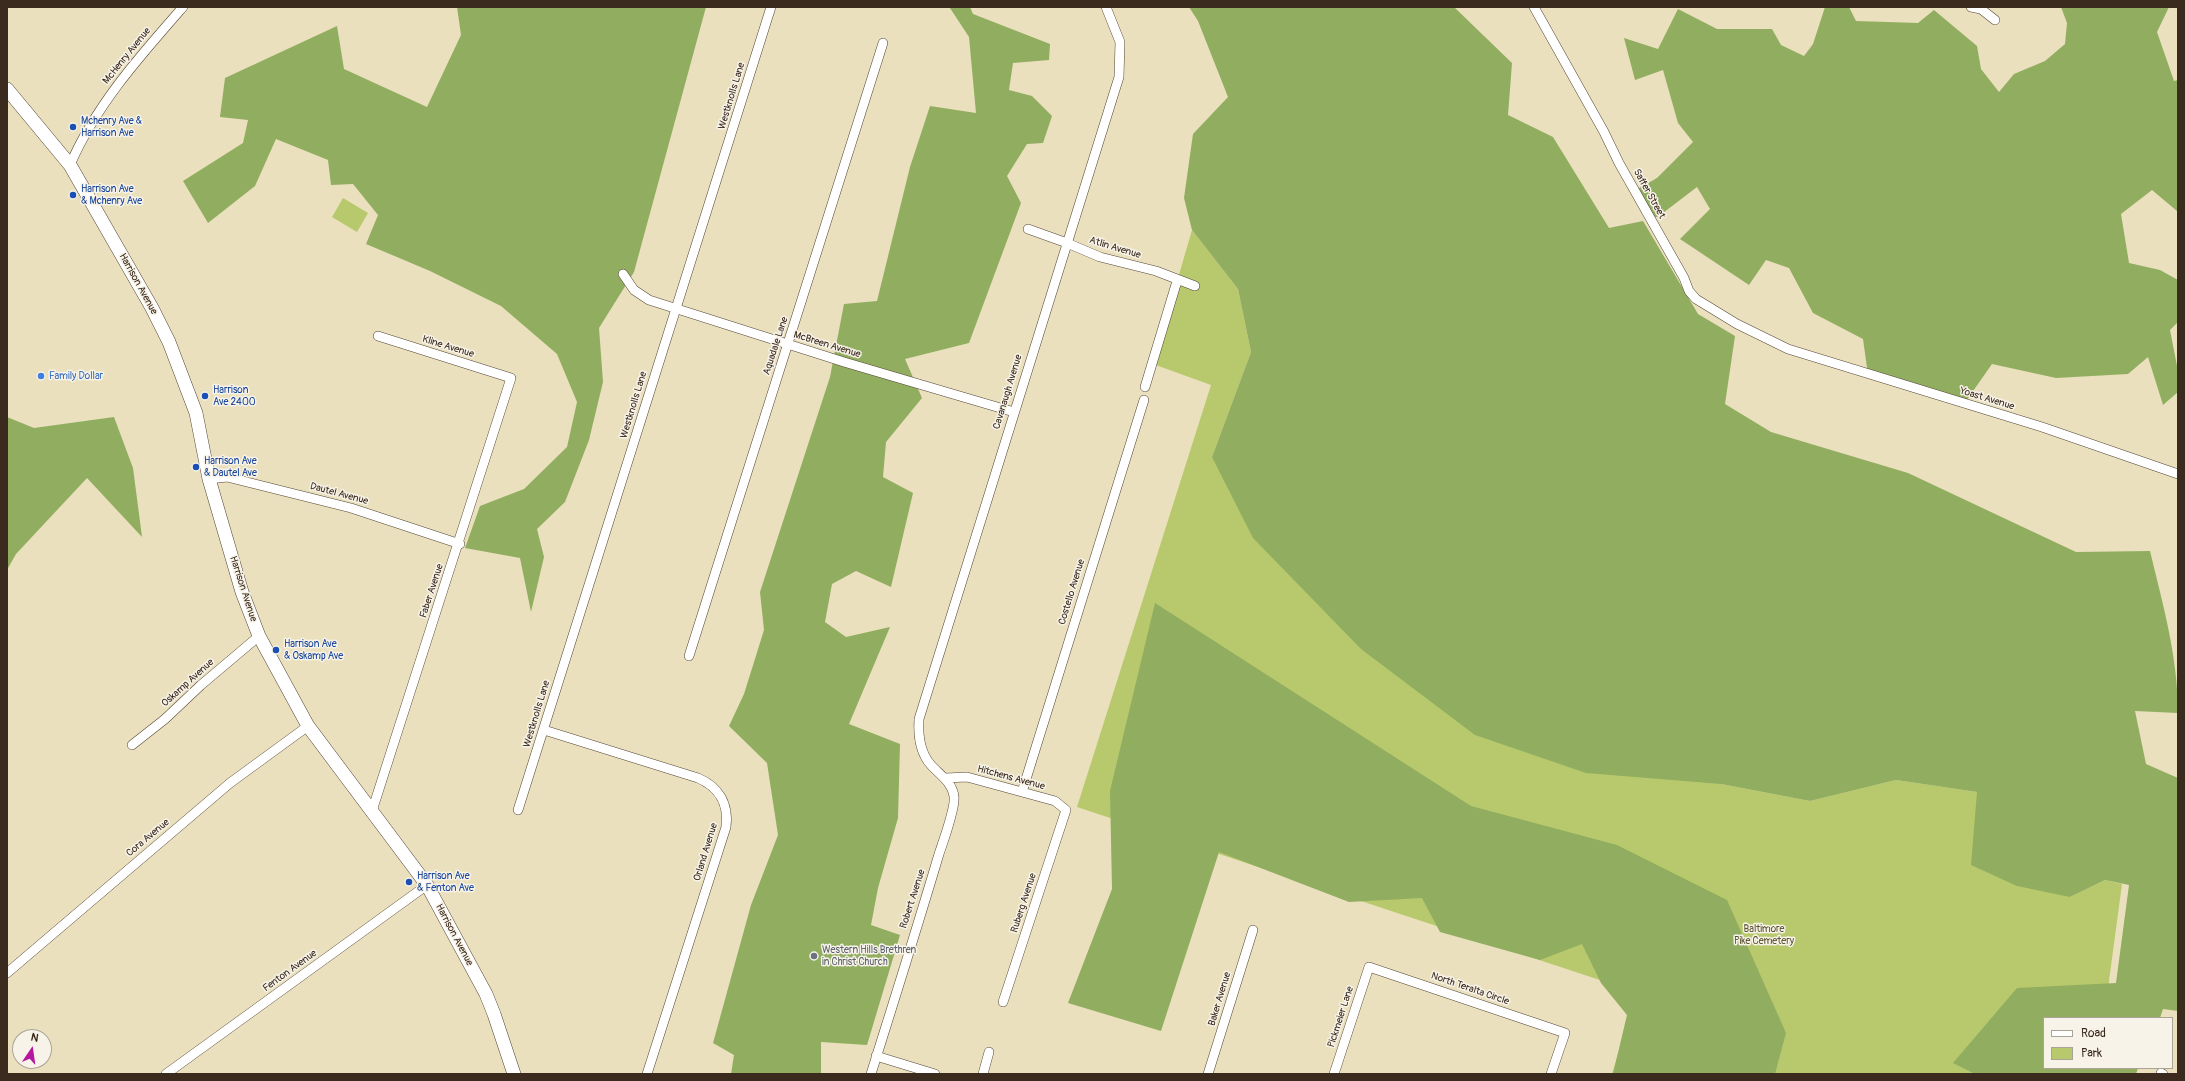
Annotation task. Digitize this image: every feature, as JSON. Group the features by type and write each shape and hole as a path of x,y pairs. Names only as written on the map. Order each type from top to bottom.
{"main road":[{"name":"Harrison Avenue","path":"7,89 70,165 152,308 169,342 196,413 209,478 242,592 259,636 308,726 427,885 486,994 514,1074"}],"street":[{"name":"McHenry Avenue","path":"70,165 77,148 118,82 183,7"},
{"name":"Westknolls Lane","path":"518,810 771,7"},
{"name":"Cavanaugh Avenue","path":"946,778 930,764 924,753 918,732 919,719 1119,77 1120,42 1106,7"},
{"name":"Saffer Street","path":"1534,7 1604,132 1618,163 1684,278 1689,291 1696,299 1737,324 1788,349"},
{"path":"1971,7 1981,9 1995,20"},
{"name":"Aquadale Lane","path":"689,656 883,43"},
{"name":"Atlin Avenue","path":"1028,229 1100,257 1156,271 1177,281 1195,286"},
{"name":"McBreen Avenue","path":"623,274 634,290 641,296 677,309 1014,412"},
{"path":"1145,387 1177,281"},
{"name":"Kline Avenue","path":"378,336 512,378"},
{"name":"Yoast Avenue","path":"1788,349 2042,427 2178,474"},
{"name":"Faber Avenue","path":"372,811 460,544 512,378"},
{"name":"Costello Avenue","path":"1022,792 1144,400"},
{"name":"Dautel Avenue","path":"209,478 227,477 351,508 460,544"},
{"name":"Oskamp Avenue","path":"132,745 160,723 201,685 259,636"},
{"name":"Cora Avenue","path":"7,972 230,784 308,726"},
{"name":"Orland Avenue","path":"544,730 698,778 716,790 726,809 726,827 647,1074"},
{"name":"Hitchens Avenue","path":"946,778 967,778 1022,792 1054,801 1066,810"},
{"name":"Robert Avenue","path":"871,1074 951,813 954,796 946,778"},
{"name":"Ruberg Avenue","path":"1003,1002 1066,810"},
{"name":"Fenton Avenue","path":"166,1074 427,885"},
{"name":"Baker Avenue","path":"1208,1074 1253,930"},
{"name":"North Teralta Circle","path":"1369,967 1565,1033 1551,1074"},
{"name":"Pickmeier Lane","path":"1334,1074 1369,967"},
{"path":"983,1074 989,1052"},
{"path":"876,1056 935,1074"}],"green space":[{"path":"457,7 706,7 634,272 599,328 603,382 589,440 565,502 537,529 544,557 531,612 520,558 465,548 480,506 524,489 567,447 577,402 557,354 501,306 430,271 366,244 378,215 353,184 331,185 328,160 276,139 255,186 208,223 183,181 243,143 248,120 220,117 225,78 337,26 344,69 427,107 461,35"},
{"path":"943,7 970,7 973,14 1050,44 1049,60 1013,63 1009,90 1032,96 1052,116 1043,143 1027,144 1007,176 1021,203 969,343 905,359 922,398 886,442 883,477 913,493 891,587 856,571 832,584 825,622 846,637 890,627 849,724 900,744 898,818 878,888 871,925 900,935 867,1045 821,1042 821,1074 731,1074 734,1055 713,1043 751,905 778,835 767,763 729,726 744,694 764,630 760,592 830,377 844,304 877,301 910,167 930,106 976,113 969,37 950,8"},
{"path":"1189,7 1454,7 1512,63 1508,115 1553,137 1609,228 1643,221 1698,314 1735,336 1725,404 1771,432 1908,473 2076,552 2150,551 2173,651 2178,713 2135,711 2146,764 2178,778 2178,1011 2163,1009 2160,1017 2043,1017 2043,1069 2138,1069 2136,1074 1975,1074 1953,1063 2017,988 2116,983 2129,885 2105,880 2070,897 2017,886 1971,865 1977,792 1896,780 1810,801 1721,784 1586,773 1475,735 1361,649 1253,538 1212,457 1251,352 1238,289 1192,230 1184,198 1193,134 1228,97 1198,21"},
{"path":"1825,7 1849,7 1856,21 1918,23 1934,10 1977,46 1981,69 1999,92 2014,74 2045,61 2065,44 2067,23 2061,7 2169,7 2157,32 2174,81 2178,80 2178,215 2177,211 2152,190 2121,214 2129,263 2160,270 2178,280 2178,322 2170,330 2178,371 2178,392 2163,405 2148,357 2128,374 2056,378 1992,364 1964,404 1868,375 1863,339 1813,313 1789,268 1766,260 1749,285 1680,239 1710,209 1697,187 1659,216 1650,219 1634,191 1657,178 1693,142 1678,123 1663,70 1635,80 1624,38 1658,49 1678,9 1717,29 1772,29 1781,45 1804,56 1813,44"},
{"path":"343,198 368,213 357,232 332,217"},
{"name":"Baltimore Pike Cemetery","path":"1192,230 1238,289 1251,352 1212,457 1721,784 1810,801 1896,780 1977,792 2070,897 2105,880 2122,884 2104,1017 2043,1017 2043,1069 2096,1074 1612,1074 1636,992 1077,807 1211,385 1153,364"},
{"path":"7,417 34,428 114,417 133,468 142,537 87,478 16,554 7,570"},
{"path":"1155,603 1471,806 1617,845 1727,900 1786,1033 1775,1074 1613,1074 1627,1015 1601,983 1582,944 1540,960 1440,932 1422,898 1349,902 1219,852 1161,1031 1068,1003 1112,889 1110,791"}],"place":[{"name":"Mchenry Ave & Harrison Ave","path":"73,127"},
{"name":"Harrison Ave & Mchenry Ave","path":"73,195"},
{"name":"Family Dollar","path":"41,376"},
{"name":"Harrison Ave 2400","path":"205,396"},
{"name":"Harrison Ave & Dautel Ave","path":"196,467"},
{"name":"Harrison Ave & Oskamp Ave","path":"276,650"},
{"name":"Harrison Ave & Fenton Ave","path":"409,882"},
{"name":"Western Hills Brethren in Christ Church","path":"814,956"}]}
